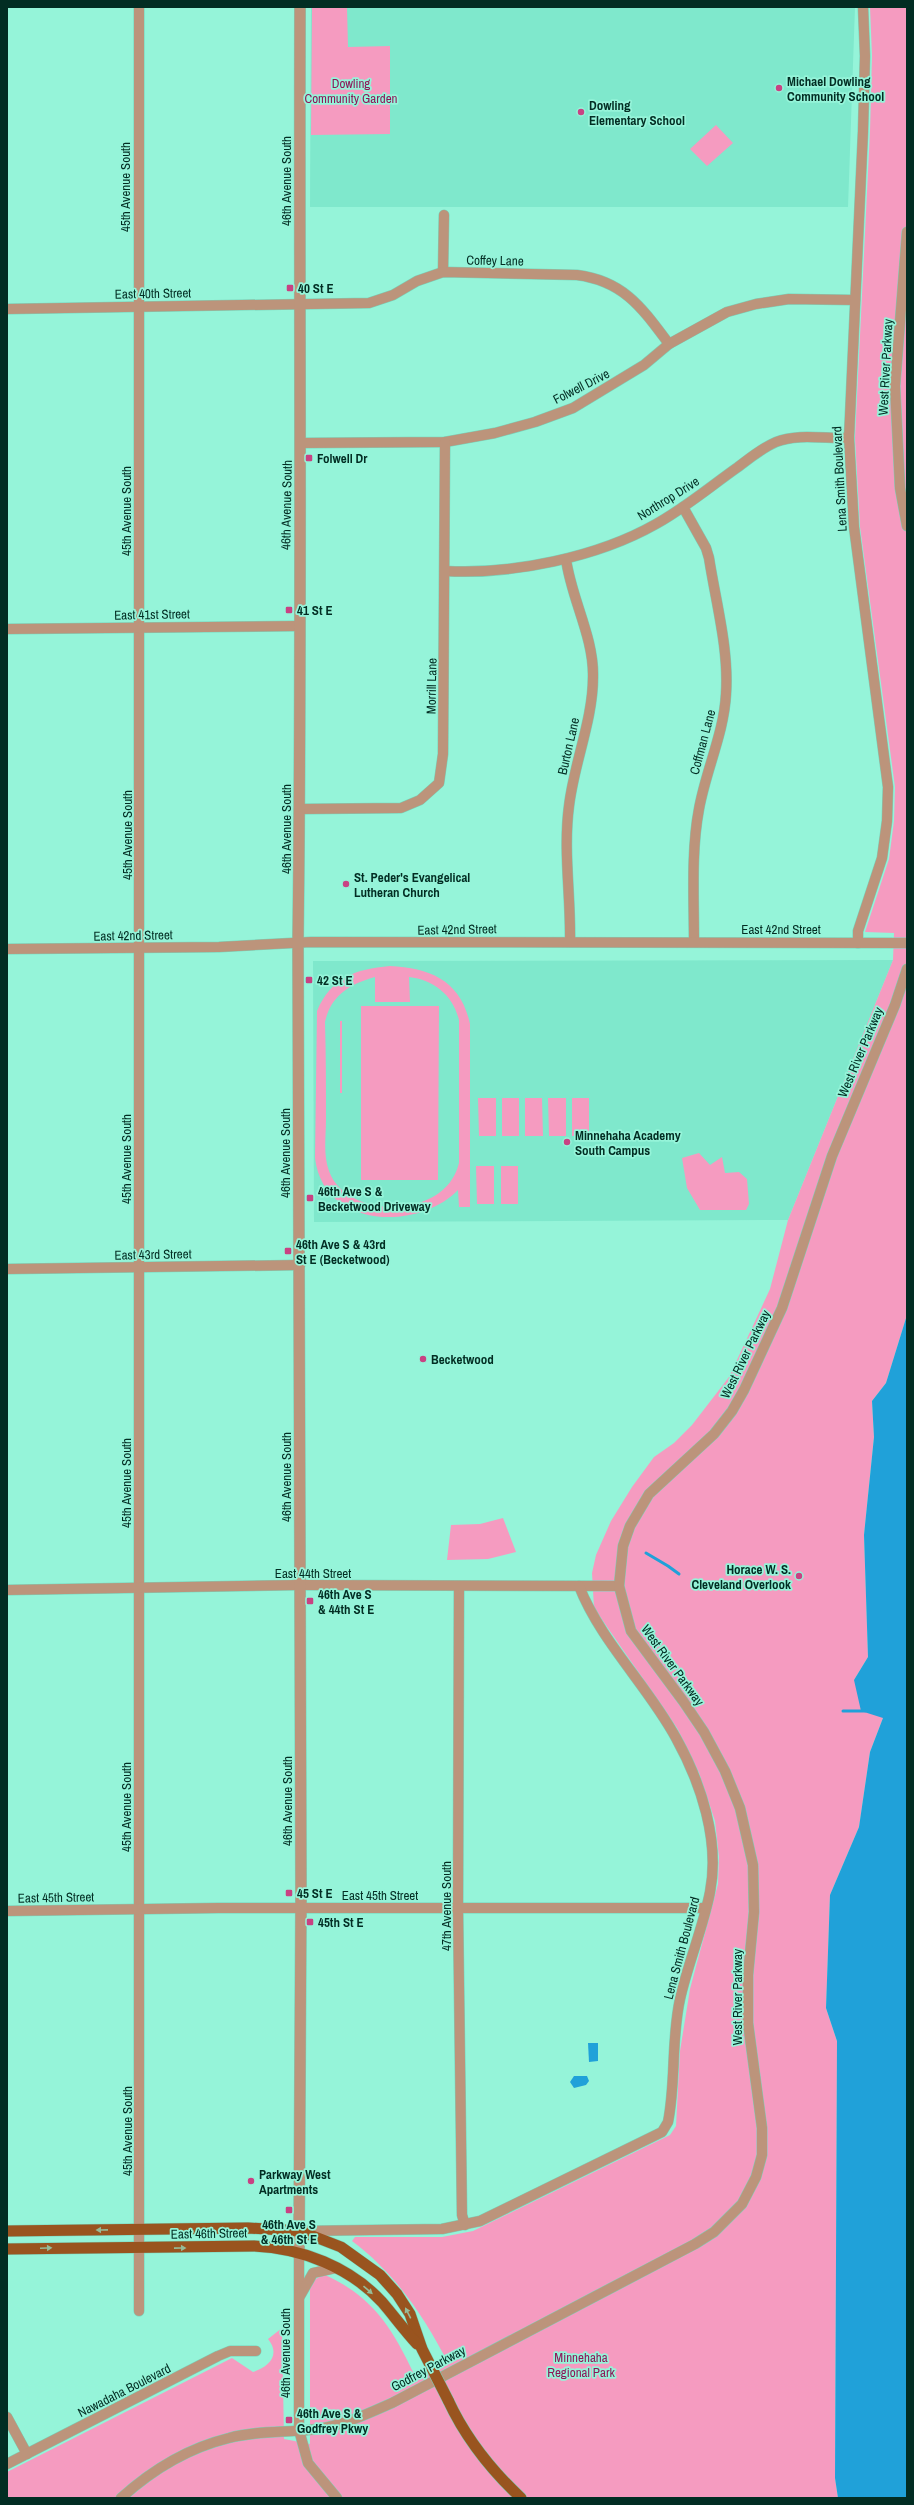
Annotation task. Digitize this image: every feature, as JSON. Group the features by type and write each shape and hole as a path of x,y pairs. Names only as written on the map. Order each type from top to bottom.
{"main road":[{"name":"East 46th Street","path":"7,2231 254,2228 300,2231 341,2247 380,2275 397,2294 410,2314 422,2349 460,2426 494,2472 521,2498"},
{"name":"East 46th Street","path":"7,2249 254,2246 300,2253 336,2268 364,2286 382,2302 422,2349"}],"street":[{"name":"45th Avenue South","path":"139,7 139,1587 141,2230 139,2311"},
{"name":"46th Avenue South","path":"300,7 299,305 301,443 298,626 301,809 298,942 301,1908 299,2430 308,2463 337,2498"},
{"name":"Lena Smith Boulevard","path":"858,943 858,931 882,858 887,821 888,787 854,527 849,438 863,130 865,56 863,7"},
{"path":"443,272 444,215"},
{"name":"West River Parkway","path":"907,232 894,386 900,488 907,526"},
{"name":"Coffey Lane","path":"299,305 368,303 393,295 417,281 443,272 577,275 596,278 626,294 640,306 669,344"},
{"name":"Folwell Drive","path":"301,443 445,442 494,433 535,422 573,408 644,365 669,344 727,312 756,304 789,299 855,300"},
{"name":"East 40th Street","path":"7,309 138,306 299,305"},
{"name":"Northrop Drive","path":"446,571 482,572 566,559 655,525 683,507 758,453 777,442 797,438 849,438"},
{"name":"Morrill Lane","path":"301,809 401,808 420,800 439,783 443,754 446,571 445,442"},
{"name":"Coffman Lane","path":"683,507 706,548 709,558 726,665 723,722 705,779 698,810 694,942"},
{"name":"Burton Lane","path":"566,559 591,655 593,676 591,698 569,806 567,850 570,942"},
{"name":"East 41st Street","path":"7,629 298,626"},
{"name":"East 42nd Street","path":"7,949 140,948 263,945 298,942 907,943"},
{"name":"West River Parkway","path":"732,2216 748,2194 762,2155 762,2128 748,2023 748,1975 755,1897 750,1846 740,1808 725,1771 704,1732 683,1700 632,1631 619,1586 623,1546 630,1526 649,1494 714,1434 732,1411 765,1346 798,1263 843,1127 878,1046 907,969"},
{"name":"East 43rd Street","path":"7,1269 300,1265"},
{"name":"East 44th Street","path":"7,1590 300,1585 619,1586"},
{"name":"47th Avenue South","path":"459,1586 458,1908 462,2215 465,2225"},
{"name":"Lena Smith Boulevard","path":"465,2225 480,2221 662,2132 668,2122 671,2111 674,2041 680,1999 706,1908 712,1876 713,1849 700,1793 677,1739 657,1706 603,1630 579,1586"},
{"name":"East 45th Street","path":"7,1911 301,1908 706,1908"},
{"name":"Godfrey Parkway","path":"121,2498 160,2467 209,2444 250,2433 299,2430 346,2422 392,2403 695,2244 714,2232 732,2216"},
{"name":"East 46th Street","path":"300,2231 442,2229 465,2225"},
{"name":"46th Avenue South","path":"299,2299 313,2273 336,2268"},
{"name":"Nawadaha Boulevard","path":"7,2464 218,2356 230,2351 256,2351"},
{"path":"7,2417 26,2454"}],"shaded area":[{"name":"Dowling Elementary School","path":"311,7 855,7 848,207 310,207"},
{"name":"Minnehaha Academy South Campus","path":"893,960 788,1220 314,1222 313,961"}],"green space":[{"name":"Dowling Community Garden","path":"312,7 347,7 348,47 390,46 390,134 311,135"},
{"name":"Minnehaha Regional Park","path":"870,7 907,7 907,1315 886,1383 872,1401 874,1437 864,1535 868,1657 854,1680 883,1718 870,1752 859,1827 830,1895 826,2008 837,2041 835,2478 838,2498 7,2498 7,2472 232,2358 253,2372 264,2367 271,2360 273,2355 272,2345 268,2339 282,2328 284,2439 310,2444 310,2288 312,2283 318,2278 325,2275 343,2284 358,2294 382,2318 400,2347 417,2380 448,2363 429,2329 407,2296 382,2267 352,2241 355,2237 442,2237 473,2231 670,2135 676,2126 680,2051 690,1989 718,1884 719,1857 715,1821 699,1773 677,1728 594,1608 592,1573 596,1555 611,1521 632,1487 654,1457 674,1443 692,1425 729,1377 770,1289 788,1220 893,960 894,933 865,932 889,859 894,821 895,787 860,527 855,438 870,131 872,56"},
{"path":"716,125 733,143 707,166 690,149"},
{"path":"377,967 405,967 431,974 452,987 466,1009 470,1024 470,1207 459,1207 458,1190 440,1204 419,1213 397,1217 374,1216 353,1210 335,1198 322,1181 315,1158 317,1011 329,990 337,983 355,973","holes":["375,977 375,1002 410,1002 409,977 427,981 441,990 452,1003 459,1020 459,1163 452,1179 442,1191 428,1199 412,1205 400,1207 375,1205 352,1197 334,1182 326,1159 325,1022 332,1005 343,992 357,983"]},
{"path":"361,1006 439,1006 438,1180 361,1180"},
{"path":"340,1021 342,1021 342,1093 340,1093"},
{"path":"478,1098 496,1098 496,1136 479,1136"},
{"path":"502,1098 519,1098 519,1136 502,1136"},
{"path":"525,1098 542,1098 543,1136 525,1136"},
{"path":"548,1098 566,1098 566,1136 549,1136"},
{"path":"572,1098 589,1098 589,1136 572,1136"},
{"path":"699,1153 710,1165 722,1157 725,1173 739,1172 747,1179 749,1204 746,1210 700,1210 687,1188 682,1158"},
{"path":"476,1166 494,1166 494,1204 477,1204"},
{"path":"501,1166 518,1166 518,1204 501,1204"},
{"path":"503,1518 516,1552 488,1559 447,1560 451,1525 480,1524"}],"water":[{"path":"907,1315 907,2498 838,2498 835,2478 837,2041 826,2008 830,1895 859,1827 870,1752 883,1718 861,1711 854,1680 868,1657 864,1535 874,1437 872,1401 886,1383"},
{"path":"588,2043 598,2043 598,2061 589,2062"},
{"path":"574,2076 587,2076 589,2081 586,2085 574,2088 570,2082"}],"waterway":[{"path":"646,1553 679,1574"},
{"path":"843,1711 865,1711"}],"place":[{"name":"Michael Dowling Community School","path":"779,88"},
{"name":"Dowling Elementary School","path":"581,112"},
{"name":"40 St E","path":"290,288"},
{"name":"Folwell Dr","path":"309,458"},
{"name":"41 St E","path":"289,610"},
{"name":"St. Peder's Evangelical Lutheran Church","path":"346,884"},
{"name":"42 St E","path":"309,980"},
{"name":"Minnehaha Academy South Campus","path":"567,1142"},
{"name":"46th Ave S & Becketwood Driveway","path":"310,1198"},
{"name":"46th Ave S & 43rd St E (Becketwood)","path":"288,1251"},
{"name":"Becketwood","path":"423,1359"},
{"name":"Horace W. S. Cleveland Overlook","path":"799,1576"},
{"name":"46th Ave S & 44th St E","path":"310,1601"},
{"name":"45 St E","path":"289,1893"},
{"name":"45th St E","path":"310,1922"},
{"name":"Parkway West Apartments","path":"251,2181"},
{"name":"46th Ave S & 46th St E","path":"289,2210"},
{"name":"46th Ave S & Godfrey Pkwy","path":"289,2420"}]}
